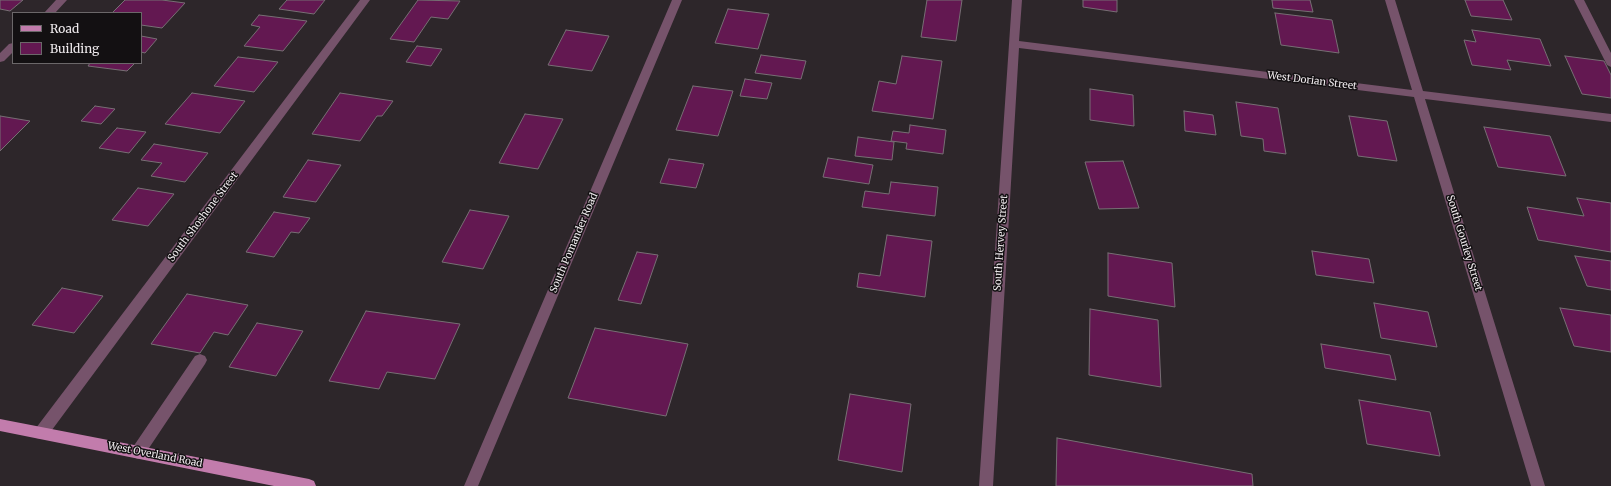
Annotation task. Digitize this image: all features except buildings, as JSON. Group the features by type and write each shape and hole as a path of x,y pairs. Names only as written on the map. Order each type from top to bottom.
{"main road":[{"name":"West Overland Road","path":"0,425 304,486"}],"street":[{"path":"49,12 62,0"},
{"name":"South Shoshone Street","path":"41,433 365,0"},
{"name":"South Pomander Road","path":"471,486 677,0"},
{"name":"South Hervey Street","path":"986,486 1017,0"},
{"name":"South Gourley Street","path":"1390,0 1538,486"},
{"path":"1579,0 1611,63"},
{"name":"West Dorian Street","path":"1014,44 1611,118"},
{"path":"0,58 12,47"},
{"path":"138,452 200,360"}]}
